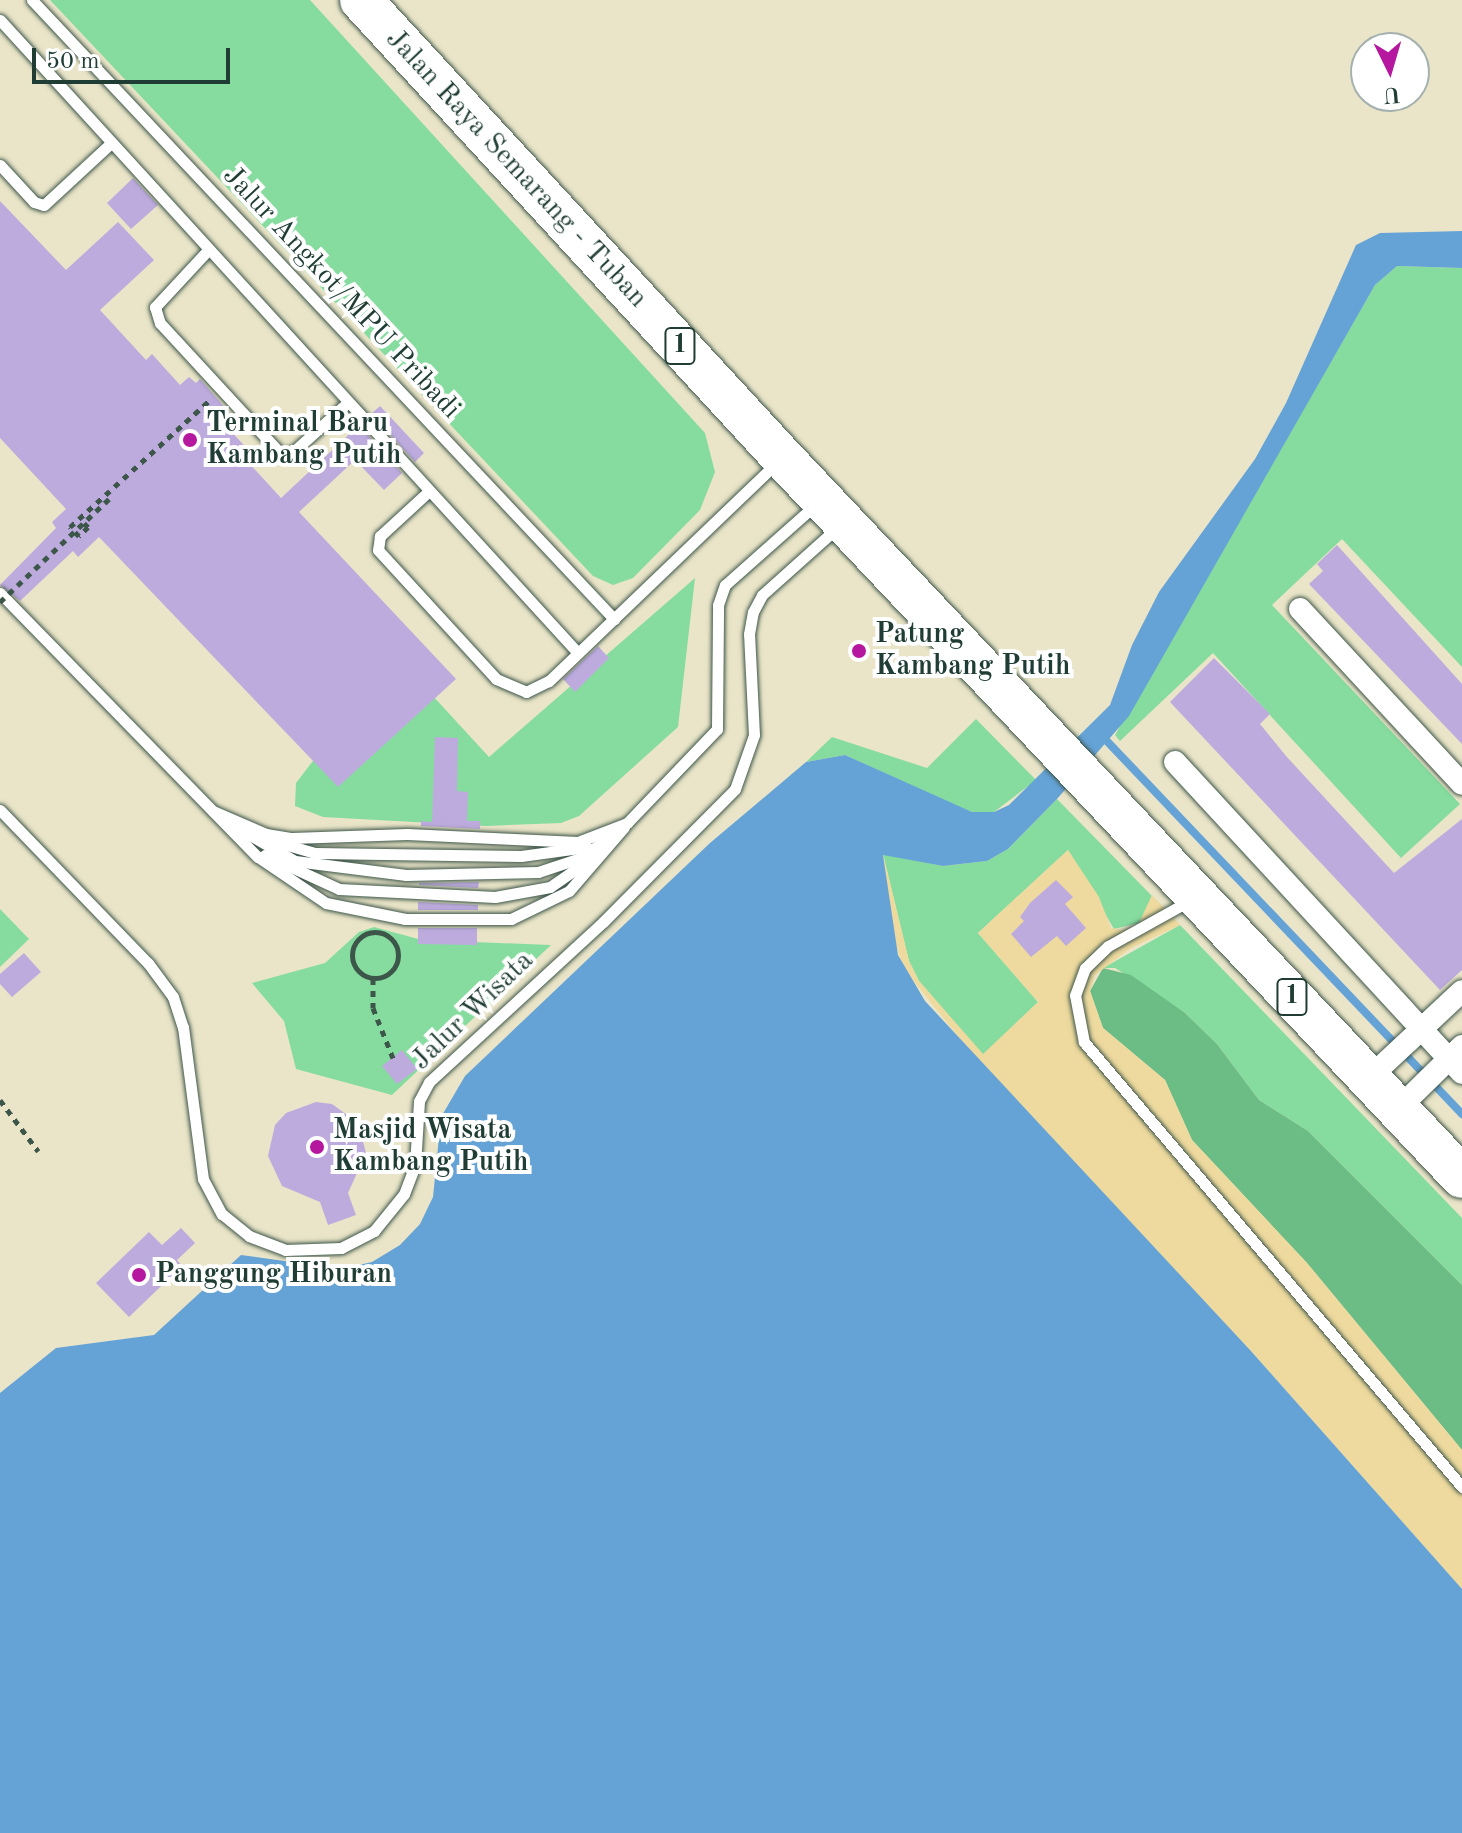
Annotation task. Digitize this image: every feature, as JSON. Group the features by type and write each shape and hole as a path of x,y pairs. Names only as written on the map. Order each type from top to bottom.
{"highway":[{"name":"Jalan Raya Semarang - Tuban","path":"361,0 782,457 1122,818 1197,896 1376,1070 1462,1177"}],"street":[{"path":"1300,609 1462,784"},
{"path":"1175,762 1415,1035 1453,1062 1404,1103"},
{"path":"1376,1070 1462,991"}],"lane":[{"name":"Jalur Angkot/MPU Pribadi","path":"32,0 614,619"},
{"path":"1,24 578,653"},
{"path":"0,165 34,202 44,205 111,143"},
{"path":"208,250 155,313 221,389 285,455 347,403"},
{"path":"429,491 377,539 381,554 510,688 526,692 542,686 578,653 782,457"},
{"path":"213,811 295,873 339,889 406,896 533,893 579,869 717,729 718,605 725,585 832,510"},
{"name":"Jalur Wisata","path":"0,810 148,963 173,997 183,1027 203,1179 222,1214 249,1236 285,1250 341,1248 374,1231 409,1185 419,1101 429,1082 731,794 754,735 749,639 753,612 762,595 832,510"},
{"path":"0,593 265,863 318,898 405,919 494,921 538,910 579,883 627,823"},
{"path":"213,811 274,843 315,853 550,853 582,848 627,823"},
{"path":"213,811 285,857 406,875 494,877 551,869 587,854 627,823"},
{"path":"213,811 281,837 496,836 578,842 627,823"},
{"path":"1197,896 1108,946 1085,968 1075,995 1084,1042 1462,1487"}],"path":[{"path":"84,523 88,527 79,536 70,527 221,389"},
{"path":"0,602 111,497"},
{"path":"380,932 393,940 399,955 388,975 373,978 354,966 352,951 358,938 380,932"},
{"path":"373,978 373,1008 393,1058"},
{"path":"0,1100 38,1151"}],"green space":[{"path":"50,0 310,0 705,433 715,472 700,510 633,578 613,585 593,576"},
{"path":"1397,266 1462,268 1462,667 1342,539 1272,605 1460,804 1401,858 1213,653 1120,741 1115,735 1375,285"},
{"path":"695,578 678,727 579,816 561,823 486,826 323,817 295,806 296,783 316,757 432,695 489,757"},
{"path":"976,719 1036,780 994,812 972,812 845,755 806,762 832,737 927,768"},
{"path":"1057,799 1152,896 1150,904 1139,923 1114,929 1068,850 978,933 1038,1002 983,1055 919,981 909,961 883,854 943,866 987,861 1008,849"},
{"path":"0,909 29,939 0,967"},
{"path":"1180,925 1462,1218 1462,1285 1308,1131 1259,1100 1217,1044 1185,1013 1115,968 1103,968"},
{"path":"374,927 422,940 551,945 392,1095 296,1069 284,1021 252,983 325,963 359,932"},
{"path":"1103,968 1131,975 1185,1013 1217,1044 1259,1100 1308,1131 1462,1285 1462,1450 1307,1263 1192,1140 1165,1080 1103,1028 1090,991"}],"sand":[{"path":"1068,850 1099,897 1111,928 1124,930 1139,923 1152,895 1180,925 1131,948 1095,975 1090,991 1103,1028 1165,1080 1192,1140 1307,1263 1462,1450 1462,1589 1250,1350 978,1061 903,968 893,934 883,854 909,961 919,981 983,1054 1038,1002 978,933"}],"water":[{"path":"1462,231 1462,268 1397,266 1375,285 1129,716 1057,799 1008,849 987,861 943,866 883,855 898,955 925,1001 1250,1350 1462,1589 1462,1833 0,1833 0,1393 56,1348 154,1335 241,1255 341,1269 372,1262 400,1245 420,1224 433,1197 441,1117 465,1076 710,843 806,762 845,755 972,812 994,812 1009,805 1110,705 1132,645 1159,592 1255,459 1286,403 1356,245 1380,233"}],"building":[{"path":"133,178 158,205 131,229 107,203"},
{"path":"0,201 66,270 118,222 154,260 100,310 146,360 152,354 180,385 189,377 196,383 200,379 235,419 227,427 254,456 248,462 281,498 359,425 402,473 384,490 355,460 299,512 456,679 338,787 99,537 78,557 73,551 20,601 0,585 56,528 52,522 66,509 0,438"},
{"path":"380,406 424,453 415,462 371,414"},
{"path":"1337,545 1462,684 1462,744 1309,584 1323,571 1317,564"},
{"path":"598,646 609,658 575,692 563,679"},
{"path":"1214,658 1270,714 1260,724 1286,756 1394,873 1462,819 1462,970 1440,990 1170,702"},
{"path":"435,737 458,738 457,791 468,792 467,821 480,821 480,829 421,826 421,821 432,822"},
{"path":"1056,880 1073,897 1065,904 1086,928 1066,946 1057,936 1031,957 1011,934 1024,921 1020,917 1030,903"},
{"path":"479,882 478,888 419,885 419,883"},
{"path":"418,902 478,905 478,910 418,910"},
{"path":"418,928 477,928 477,945 418,944"},
{"path":"24,953 41,972 12,997 0,984 0,974"},
{"path":"402,1050 417,1069 397,1084 382,1066"},
{"name":"Masjid Wisata Kambang Putih","path":"316,1102 332,1104 358,1123 366,1153 348,1193 356,1215 328,1225 320,1202 282,1186 268,1156 275,1125 286,1113"},
{"name":"Panggung Hiburan","path":"181,1228 195,1243 177,1260 182,1266 129,1317 96,1283 149,1232 162,1245"}],"waterway":[{"path":"1103,737 1462,1114"}],"place":[{"name":"Terminal Baru Kambang Putih","path":"190,440"},
{"name":"Patung Kambang Putih","path":"859,651"},
{"name":"Masjid Wisata Kambang Putih","path":"317,1147"},
{"name":"Panggung Hiburan","path":"139,1275"}]}
